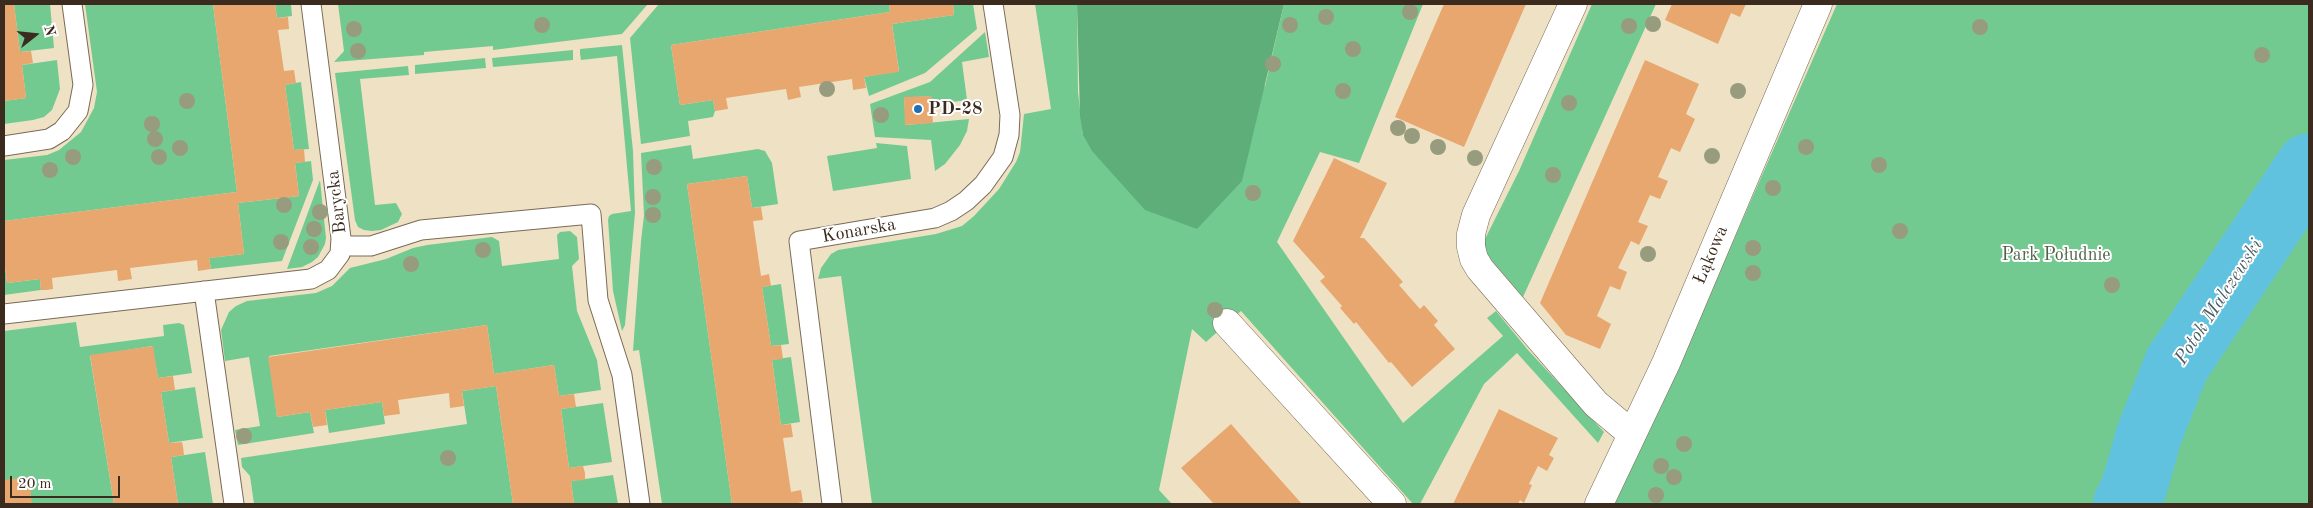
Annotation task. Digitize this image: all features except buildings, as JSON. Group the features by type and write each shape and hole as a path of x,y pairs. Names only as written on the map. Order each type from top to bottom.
{"street":[{"path":"1573,4 1476,216 1471,247 1474,259 1493,284 1596,404 1632,434"},
{"name":"Łąkowa","path":"1599,504 1666,363 1818,4"},
{"path":"1227,323 1392,504"}],"lane":[{"path":"4,146 49,138 62,131 78,111 82,85 72,4"},
{"name":"Barycka","path":"4,314 310,279 320,276 328,270 337,260 342,246 312,4"},
{"name":"Konarska","path":"832,504 800,241 935,218 959,206 983,185 1003,156 1009,135 1010,115 994,4"},
{"path":"342,246 371,246 421,230 591,214 598,300 601,315 622,375 640,504"},
{"path":"204,292 234,504"}],"green space":[{"path":"14,4 50,4 54,48 20,52"},
{"path":"85,4 213,4 237,192 4,221 4,160 47,155 59,150 81,132 94,108 97,92"},
{"path":"275,4 291,4 292,16 277,18"},
{"path":"338,4 648,4 622,34 493,50 493,46 424,52 424,55 334,62 344,51"},
{"path":"659,4 889,4 890,12 671,45 680,105 713,100 715,111 713,117 688,121 690,136 641,144 630,38"},
{"path":"953,4 973,4 977,29 925,73 869,96 864,77 899,71 892,24 954,15"},
{"path":"1035,4 1077,4 1078,92 1083,135 1265,86 1284,4 1423,4 1359,163 1320,152 1277,242 1403,423 1503,336 1487,318 1496,311 1528,350 1604,432 1598,443 1517,353 1484,384 1420,504 1413,504 1241,311 1206,342 1192,329 1159,490 1172,504 872,504 841,276 818,279 821,268 831,254 838,250 936,234 962,226 999,189 1020,152 1024,114 1051,109"},
{"path":"1077,4 1284,4 1242,181 1197,229 1145,210 1092,151 1083,135 1080,116"},
{"path":"1592,4 1656,4 1523,297 1488,256 1483,243 1519,171"},
{"name":"Park Południe","path":"1837,4 2309,4 2309,504 1614,504 1710,294"},
{"path":"985,32 989,57 962,62 967,100 932,105 931,96 904,98 906,125 969,119 967,131 960,145 945,164 935,171 931,140 875,137 870,104 930,82"},
{"path":"622,45 633,151 635,213 625,325 622,331 613,291 608,220 612,214 631,211 617,56 581,60 580,49"},
{"path":"573,50 573,60 493,67 492,58"},
{"path":"485,58 486,68 415,74 415,65"},
{"path":"57,60 60,89 52,110 44,117 4,124 4,101 26,98 22,65"},
{"path":"408,66 409,75 360,79 375,205 396,203 402,214 398,222 381,230 364,230 358,227 355,220 335,73"},
{"path":"301,82 309,149 294,150 285,85"},
{"path":"876,143 907,146 911,179 833,191 827,156 877,148"},
{"path":"691,145 693,159 758,149 765,151 772,163 778,204 752,208 747,176 687,184 732,504 662,504 639,350 633,351 644,215 641,153"},
{"path":"311,161 313,180 282,261 211,269 209,258 244,254 238,203 299,196 295,163"},
{"path":"320,180 325,244 318,257 312,262 302,267 287,269"},
{"path":"570,231 577,237 579,259 572,266 577,311 597,360 601,390 559,396 554,365 494,374 487,325 269,356 277,417 310,412 314,433 238,445 235,430 260,426 249,357 225,361 221,330 229,312 236,306 247,301 316,293 332,286 350,268 386,259 413,248 427,245 492,237 499,241 502,266 559,259 557,235 560,232"},
{"path":"4,258 7,283 40,279 41,290 4,295"},
{"path":"781,284 789,344 771,346 762,287"},
{"path":"76,322 80,347 164,336 163,325 179,323 184,325 192,373 158,378 152,346 90,356 114,504 5,504 4,331"},
{"path":"791,357 800,422 781,425 772,360"},
{"path":"496,386 513,504 254,504 250,476 242,467 241,458 467,424 462,391"},
{"path":"195,387 203,438 169,443 161,392"},
{"path":"382,402 385,424 329,433 325,410"},
{"path":"603,403 612,462 569,468 561,409"},
{"path":"205,452 213,504 178,504 171,457"},
{"path":"613,475 618,504 574,504 571,481"}],"waterway":[{"name":"Potok Malczewski","path":"2126,504 2134,488 2149,435 2177,364 2309,166"}],"place":[{"name":"PD-28","path":"918,109"}]}
